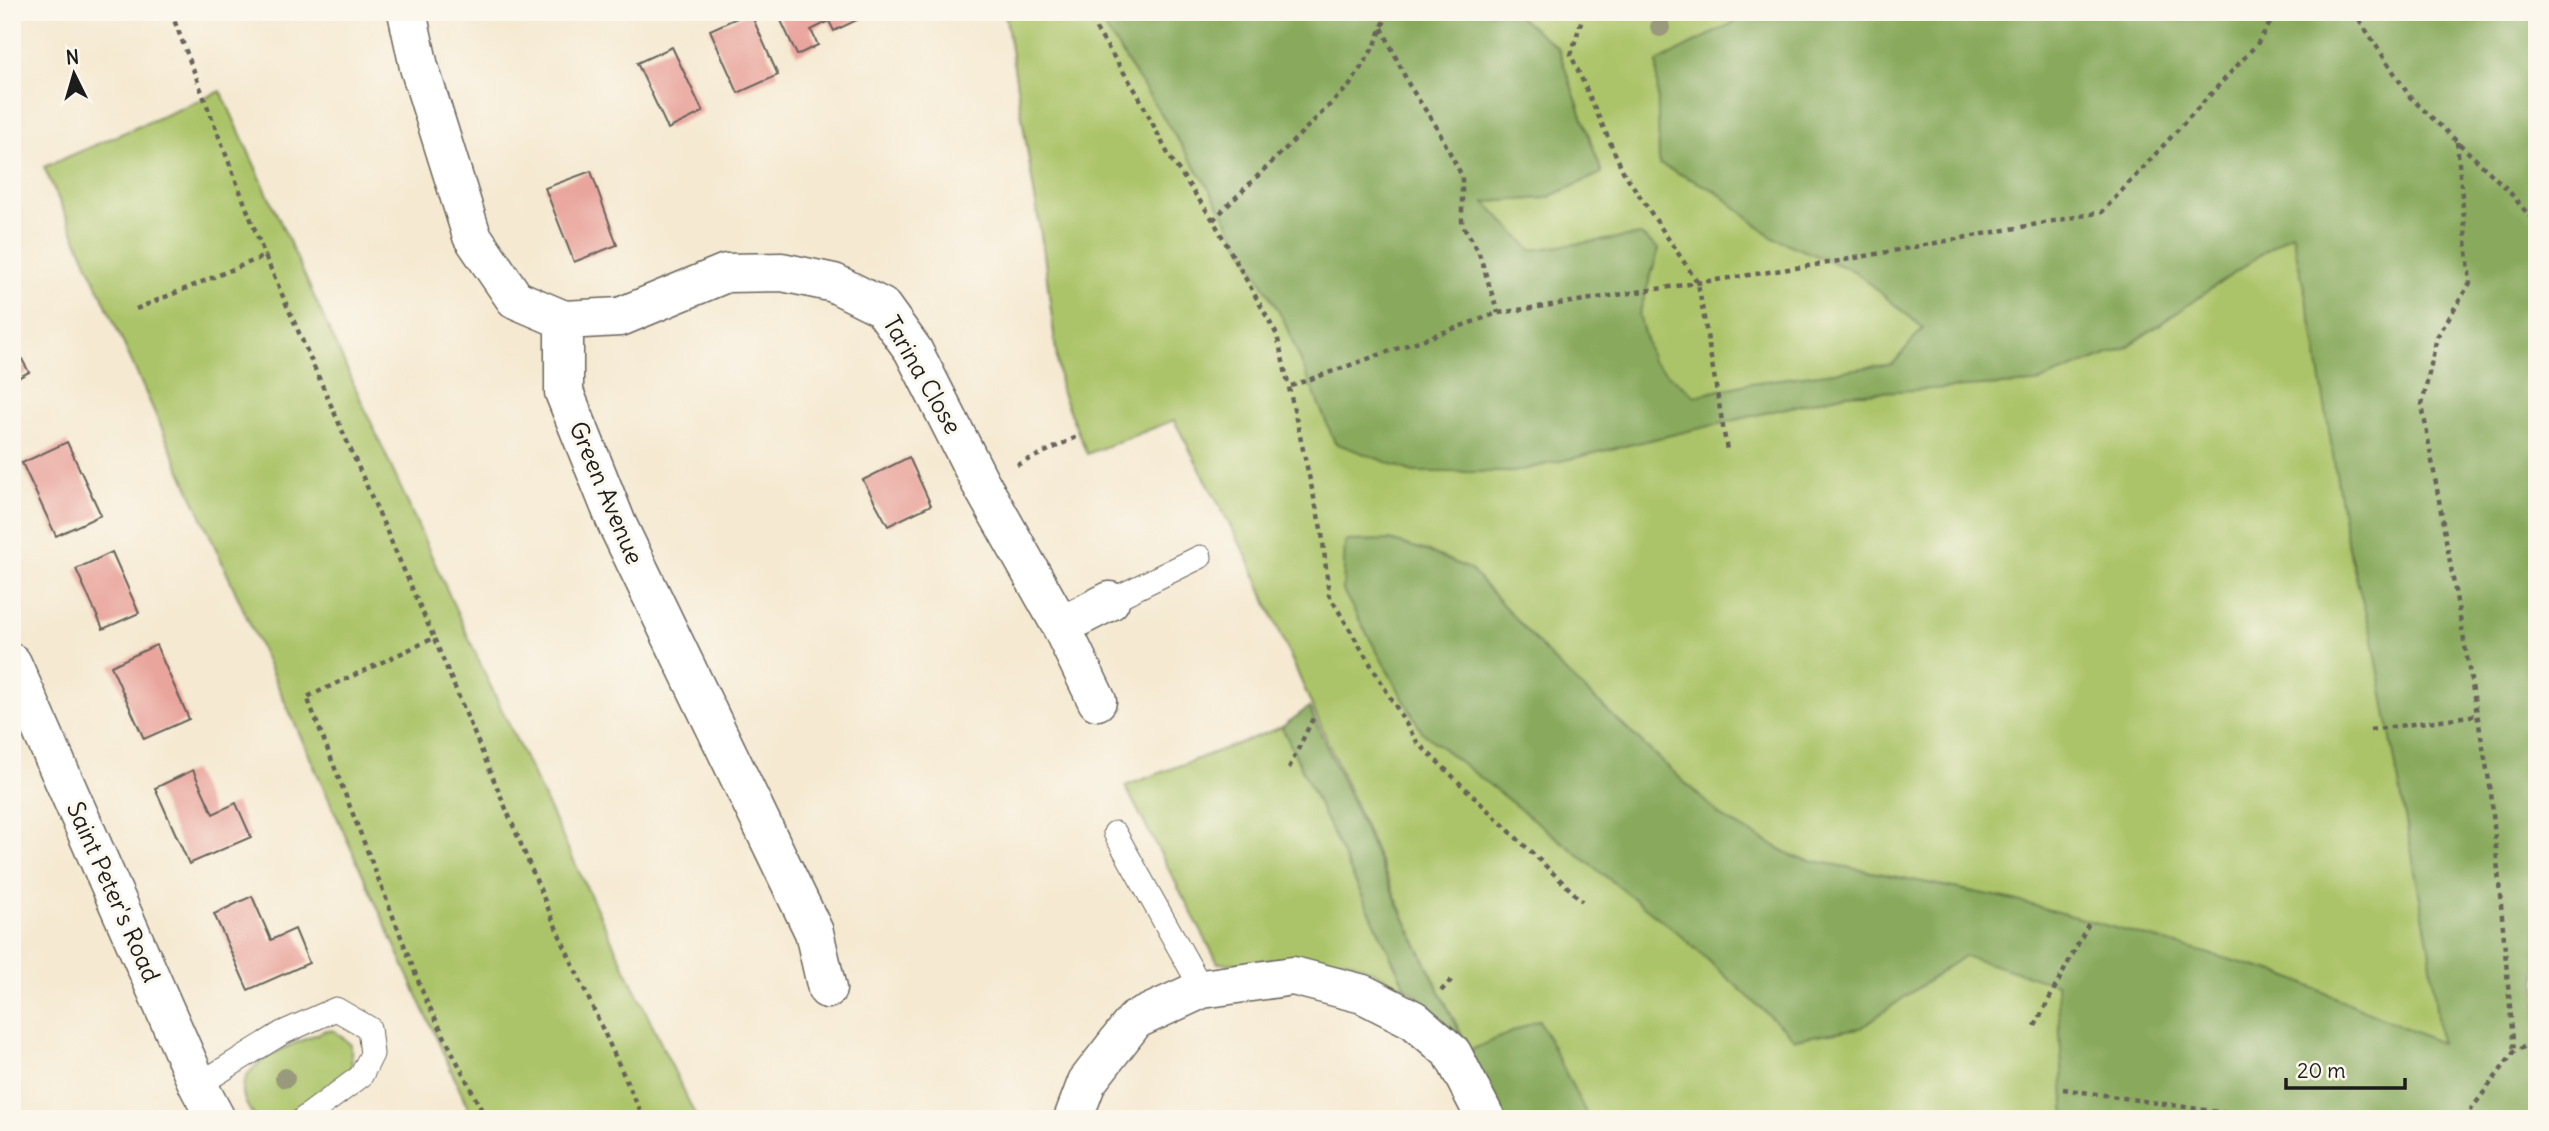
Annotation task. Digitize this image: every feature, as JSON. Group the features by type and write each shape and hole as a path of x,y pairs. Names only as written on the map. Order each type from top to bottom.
{"street":[{"path":"407,12 419,67 472,236 514,299 564,320"},
{"name":"Tarina Close","path":"564,320 620,317 726,273 782,272 834,283 882,307 913,350 980,482 1061,626 1097,701"},
{"name":"Green Avenue","path":"564,320 564,393 617,524 814,932 827,989"},
{"path":"1061,626 1110,601"},
{"name":"Saint Peter's Road","path":"12,663 198,1085 216,1119"},
{"path":"1073,1119 1087,1082 1135,1020 1202,989 1293,976 1363,994 1414,1020 1452,1053 1486,1119"}],"lane":[{"path":"1110,601 1200,557"},
{"path":"1115,833 1202,989"},
{"path":"198,1085 282,1033 336,1009 369,1028 372,1054 361,1076 303,1119"}],"path":[{"path":"171,12 265,256 433,638 558,932 644,1119"},
{"path":"1085,12 1137,93 1169,156 1213,220 1277,335 1322,533 1329,595 1417,742 1582,901"},
{"path":"1213,220 1350,85 1375,45 1388,12"},
{"path":"1584,12 1571,55 1623,171 1698,282 1727,450"},
{"path":"1290,386 1498,313 1698,282 2102,212 2257,44 2277,12"},
{"path":"2354,12 2410,97 2507,189 2537,225"},
{"path":"1382,27 1409,85 1436,126 1462,176 1462,224 1478,250 1498,313"},
{"path":"2457,142 2470,283 2437,337 2422,405 2491,792 2514,1052"},
{"path":"136,309 265,256"},
{"path":"980,482 1079,436"},
{"path":"433,638 307,697 425,998 486,1119"},
{"path":"1289,768 1315,714"},
{"path":"2370,730 2477,715"},
{"path":"2035,1026 2090,921"},
{"path":"2464,1119 2514,1052 2537,1040"},
{"path":"2063,1088 2266,1119"}],"green space":[{"path":"1005,12 2537,12 2537,1119 1503,1119 1414,939 1247,557 1174,420 1087,454 1061,391 1044,254"},
{"path":"1095,12 1513,12 1558,48 1602,173 1547,198 1485,202 1531,250 1641,235 1659,249 1639,315 1652,361 1695,396 1751,383 1893,364 1923,328 1854,271 1773,238 1716,191 1659,164 1657,62 1754,12 2537,12 2537,1119 2065,1119 2057,984 1964,956 1860,1028 1795,1039 1679,934 1422,732 1343,591 1345,541 1390,540 1427,551 1470,569 1557,664 1723,818 1795,857 2010,899 2282,974 2440,1043 2429,948 2373,640 2348,547 2311,320 2292,233 2127,347 2035,383 1846,394 1514,472 1413,472 1335,443 1284,321 1207,185"},
{"path":"221,91 490,685 697,1119 473,1119 44,167"},
{"path":"1309,707 1414,939 1469,1051 1434,1011 1406,988 1282,727"},
{"path":"1282,727 1406,988 1366,968 1327,958 1218,963 1125,786"},
{"path":"1539,1020 1589,1119 1504,1119 1469,1051"},
{"path":"326,1030 335,1031 351,1045 352,1073 282,1119 255,1117 245,1100 243,1085 250,1072 277,1052"}],"building":[{"path":"750,12 778,75 738,93 710,30"},
{"path":"777,12 860,12 863,17 834,31 829,21 811,30 818,45 797,55"},
{"path":"672,47 703,112 668,129 637,63"},
{"path":"591,171 617,245 574,262 545,188"},
{"path":"12,341 29,372 12,381"},
{"path":"67,442 101,515 56,536 22,463"},
{"path":"909,457 931,505 888,526 863,480"},
{"path":"112,552 139,613 103,629 76,569"},
{"path":"156,645 189,719 144,739 111,666"},
{"path":"193,770 213,814 236,803 251,837 189,864 155,788"},
{"path":"252,896 271,940 295,929 309,963 248,990 214,914"}]}
